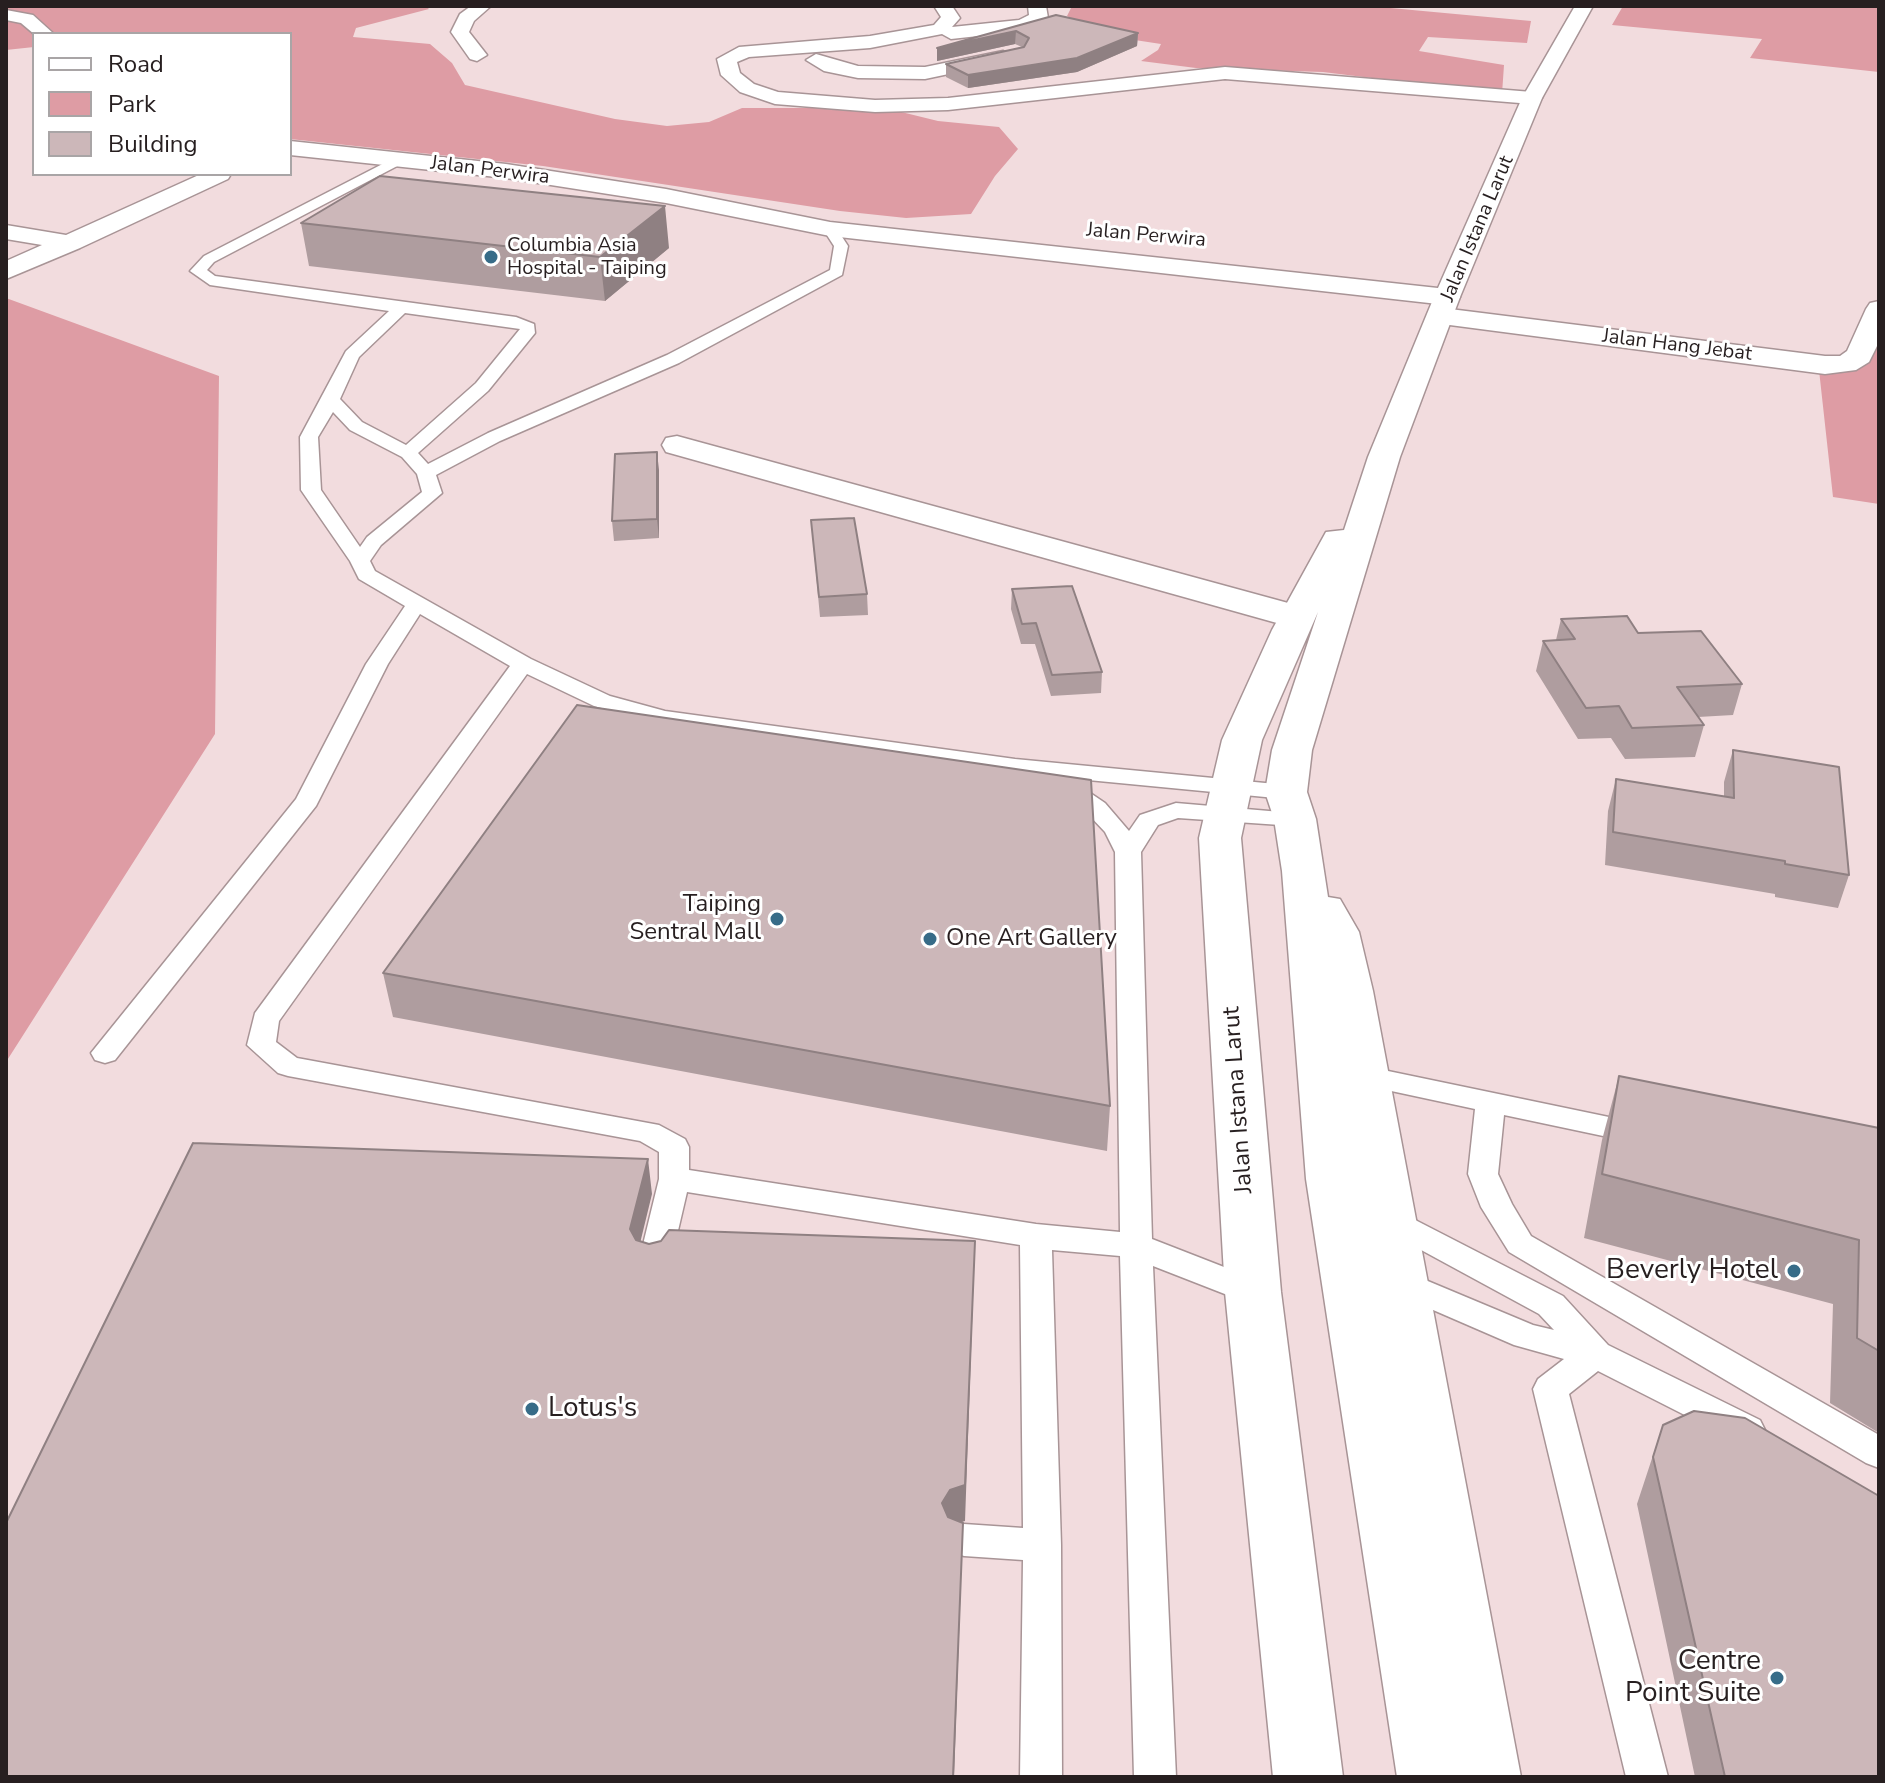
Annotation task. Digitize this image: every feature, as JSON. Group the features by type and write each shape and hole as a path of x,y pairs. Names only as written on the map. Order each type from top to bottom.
{"street":[{"path":"477,55 460,32 466,18 482,6"},
{"path":"943,6 951,18 940,29 870,42 746,51 727,59 731,75 747,88 775,98 868,105 948,104 1225,73 1532,98"},
{"path":"925,33 975,32 1023,25 1039,18 1037,6"},
{"name":"Jalan Istana Larut","path":"1432,1777 1332,1179 1295,828 1292,750 1384,457 1532,98 1584,6"},
{"path":"13,16 48,9"},
{"path":"13,16 41,32"},
{"path":"806,46 807,52 816,60 831,67 893,74 955,69 1016,53"},
{"path":"868,105 864,99 887,92 977,90"},
{"name":"Jalan Perwira","path":"292,148 493,170 666,196 830,229 1445,306"},
{"path":"6,271 216,176"},
{"name":"Jalan Perwira","path":"830,229 1048,229"},
{"path":"6,232 71,243"},
{"path":"1430,267 1461,270"},
{"name":"Jalan Hang Jebat","path":"1445,306 1825,365 1846,364 1859,356 1879,309"},
{"path":"677,445 1297,617"},
{"name":"Jalan Istana Larut","path":"1308,1777 1253,1292 1220,838 1242,740 1297,617 1384,457"},
{"path":"1295,828 1336,932 1364,1076 1486,1777"}],"lane":[{"path":"398,160 209,259 198,271 210,280 516,322 528,327 527,333 482,387 408,453"},
{"path":"426,473 494,437 673,359 837,272 841,246 830,229"},
{"path":"401,308 352,355 309,437 311,490 360,561 366,575 415,606 523,664 602,701 664,718 1015,766 1227,799 1295,828"},
{"path":"331,400 356,426 408,453 426,473 432,493 374,541 360,561"},
{"path":"105,1053 307,801 377,664 415,606"},
{"path":"523,664 265,1020 261,1045 288,1066 648,1132 674,1147 674,1179 654,1265"},
{"path":"1015,766 1047,777 1096,808 1116,829 1128,852 1136,1246 1155,1777"},
{"path":"1128,852 1149,820 1176,810 1227,799"},
{"path":"1364,1076 1662,1138"},
{"path":"1491,1101 1483,1174 1497,1207 1520,1244 1879,1453"},
{"path":"674,1179 1036,1236 1136,1246 1253,1292"},
{"path":"1388,1218 1551,1305 1596,1354"},
{"path":"1036,1236 1042,1545 1041,1777"},
{"path":"1399,1281 1526,1336 1596,1354 1780,1447"},
{"path":"1596,1354 1550,1389 1647,1777"},
{"path":"964,1540 1042,1545"}],"green space":[{"path":"6,6 426,6 429,9 356,28 353,37 430,44 452,63 465,85 615,119 667,126 709,122 742,108 885,108 938,121 999,127 1018,149 995,176 971,214 906,218 840,211 543,166 292,139 292,32 32,32 32,47 6,50"},
{"path":"1072,6 1369,6 1531,21 1527,43 1428,37 1419,51 1504,65 1502,94 1323,72 1196,68 1141,61 1158,50 1161,44 1102,35 1067,16"},
{"path":"1623,6 1879,6 1879,72 1750,58 1762,39 1612,25"},
{"path":"6,298 219,376 215,734 6,1062"},
{"path":"1879,330 1879,504 1833,497 1819,370 1842,372 1866,363"}],"building":[{"path":"1056,15 1138,33 1077,58 968,75 946,64 1024,47 1029,38 1016,31 937,48"},
{"path":"380,176 665,206 600,257 301,223"},
{"path":"657,452 657,519 612,521 615,454"},
{"path":"854,518 867,594 819,597 811,520"},
{"path":"1072,586 1102,672 1052,675 1036,623 1022,624 1012,589"},
{"path":"1627,616 1638,633 1701,631 1742,684 1677,687 1704,725 1632,728 1619,706 1586,708 1543,641 1575,639 1561,619"},
{"name":"Taiping Sentral Mall","path":"577,705 1091,780 1110,1106 383,973"},
{"path":"1733,750 1839,767 1849,875 1613,832 1616,779 1734,798"},
{"path":"1619,1076 1879,1128 1879,1351 1857,1338 1859,1240 1602,1174"},
{"name":"Lotus's","path":"193,1143 648,1159 630,1229 636,1240 649,1244 661,1241 669,1230 975,1241 965,1485 950,1490 942,1503 948,1517 963,1523 953,1777 6,1777 6,1523"},
{"name":"Centre Point Suite","path":"1694,1411 1745,1418 1879,1496 1879,1777 1725,1777 1653,1457 1663,1425"}],"place":[{"name":"Columbia Asia Hospital - Taiping","path":"491,257"},
{"name":"Taiping Sentral Mall","path":"777,919"},
{"name":"One Art Gallery","path":"930,939"},
{"name":"Beverly Hotel","path":"1794,1271"},
{"name":"Lotus's","path":"532,1409"},
{"name":"Centre Point Suite","path":"1777,1678"}]}
